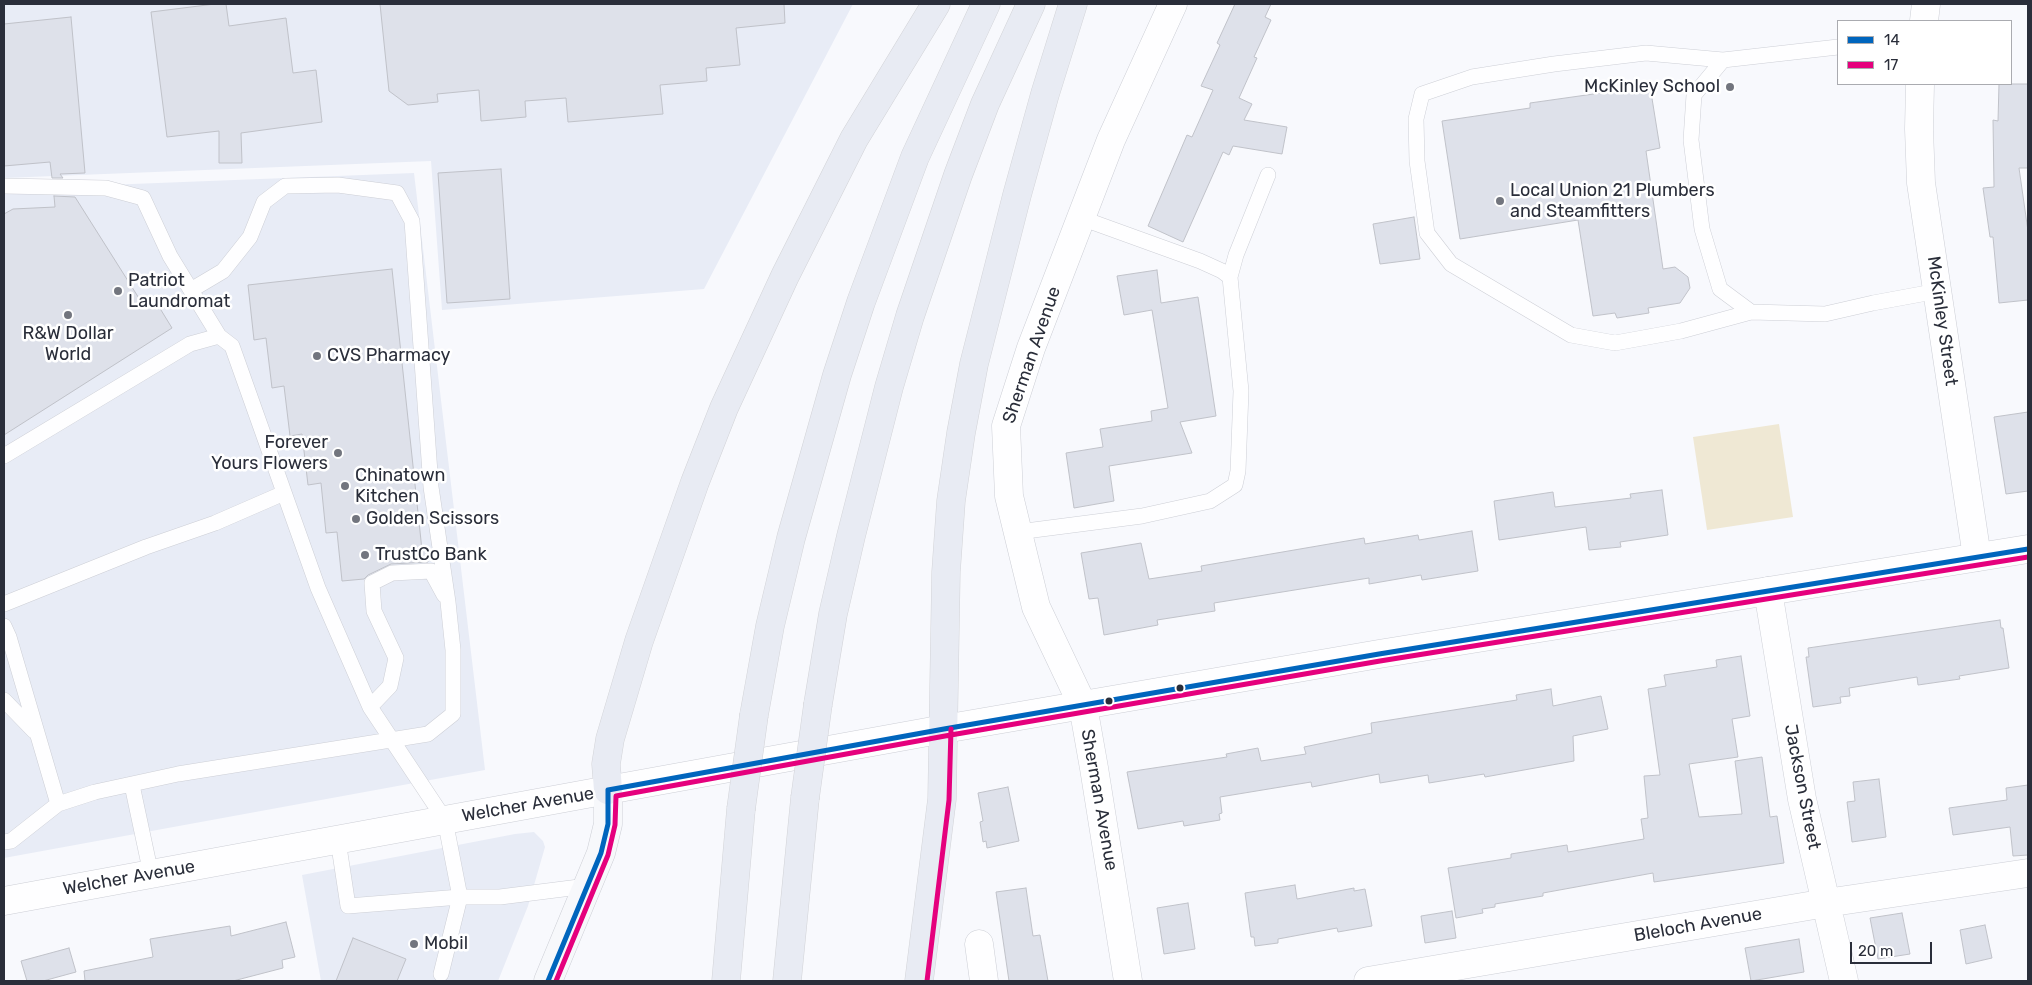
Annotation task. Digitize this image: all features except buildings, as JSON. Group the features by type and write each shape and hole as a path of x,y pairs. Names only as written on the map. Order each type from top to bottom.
{"highway":[{"path":"608,790 606,764 610,739 636,650 689,499 724,408 785,276 854,139 936,4"},
{"path":"726,981 741,809 754,715 770,626 792,538 837,375 858,311 915,157 986,4"},
{"path":"787,981 805,798 818,704 833,614 854,527 889,387 910,316 968,148 985,104 1030,4"},
{"path":"919,981 942,808 946,572 951,502 961,433 974,364 1017,195 1045,94 1073,4"}],"main road":[{"path":"548,981 601,853 608,824 608,790"}],"street":[{"name":"Sherman Avenue","path":"1128,981 1083,706 1036,607 1009,496 1006,426 1032,348 1111,140 1173,4"},
{"path":"1924,20 1926,4"},
{"name":"McKinley Street","path":"1920,85 1921,183 1977,557"},
{"name":"Welcher Avenue","path":"4,901 944,729 1380,654 2028,549"},
{"name":"Jackson Street","path":"1768,591 1802,800 1844,981"},
{"name":"Bleloch Avenue","path":"1368,981 1826,903 2028,873"},
{"path":"979,944 984,981"}],"lane":[{"path":"1837,47 1723,60 1646,53 1554,64 1472,77 1422,94 1416,119 1417,161 1426,233 1451,264 1571,335 1615,343 1681,331 1751,312 1825,314 1938,291"},
{"path":"1723,60 1694,95 1691,140 1702,229 1720,289 1751,312"},
{"path":"1018,532 1142,516 1210,502 1235,485 1238,471 1240,391 1230,277 1236,255 1268,175"},
{"path":"4,842 11,841 58,804 94,792 178,774 428,734 453,714 453,650 432,487 412,221 397,193 338,185 285,186 264,202 250,237 224,271 191,290"},
{"path":"4,186 106,188 143,198 170,256 219,336 232,346 318,588 370,706 444,820 460,897 441,974"},
{"path":"1081,218 1200,261 1222,271 1230,277"},
{"path":"4,456 190,344 219,336"},
{"path":"4,604 146,547 215,523 284,493"},
{"path":"370,706 390,686 396,658 374,611 372,583 392,572 431,571 448,602"},
{"path":"4,626 9,637 58,804"},
{"path":"4,700 37,734"},
{"path":"132,785 151,874"},
{"path":"338,840 348,906 460,897 500,897 587,886"}],"shaded area":[{"path":"4,4 853,4 704,289 442,310 431,161 4,178"},
{"path":"414,173 485,770 4,858 4,189"},
{"path":"1779,424 1793,517 1707,530 1693,437"},
{"name":"Mobil","path":"534,832 543,841 545,847 528,906 498,981 321,981 302,875"}],"transit line":[{"name":"14","path":"608,790 944,729 1379,654 2028,549"},
{"name":"17","path":"556,981 608,855 615,825 616,796 945,736 1380,661 2028,557"},
{"name":"17","path":"927,981 949,800 951,729"},
{"name":"14","path":"548,981 601,853 608,824 608,790"}],"place":[{"name":"McKinley School","path":"1730,87"},
{"name":"Local Union 21 Plumbers and Steamfitters","path":"1500,201"},
{"name":"Patriot Laundromat","path":"118,291"},
{"name":"R&W Dollar World","path":"68,315"},
{"name":"CVS Pharmacy","path":"317,356"},
{"name":"Forever Yours Flowers","path":"338,453"},
{"name":"Chinatown Kitchen","path":"345,486"},
{"name":"Golden Scissors","path":"356,519"},
{"name":"TrustCo Bank","path":"365,555"},
{"name":"Mobil","path":"414,944"}]}
